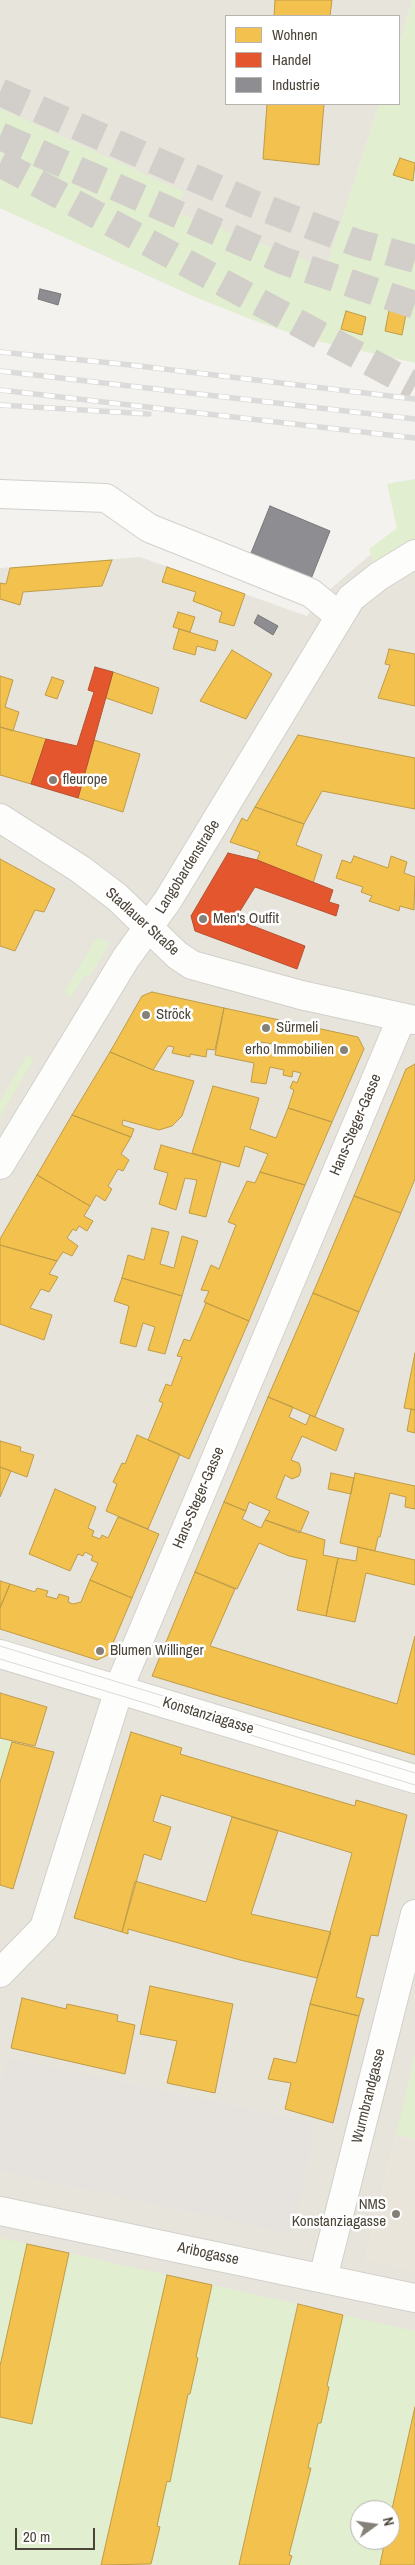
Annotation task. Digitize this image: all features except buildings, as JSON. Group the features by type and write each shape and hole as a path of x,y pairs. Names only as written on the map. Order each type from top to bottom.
{"street":[{"path":"0,494 106,498 149,528 312,593 339,616"},
{"name":"Langobardenstraße","path":"0,1165 126,958 148,929 233,794 351,598 379,576 415,554"},
{"name":"Stadlauer Straße","path":"0,818 80,869 117,897 148,929 177,955 192,965 300,995 408,1019"},
{"name":"Hans-Steger-Gasse","path":"0,1973 44,1928 118,1689 408,1019"},
{"name":"Konstanziagasse","path":"0,1654 415,1779"},
{"name":"Wurmbrandgasse","path":"324,2278 415,1914"},
{"name":"Aribogasse","path":"0,2211 415,2298"}],"shaded area":[{"path":"0,0 413,0 400,41 400,15 225,15 225,105 379,105 304,338 193,296 0,208"},
{"path":"415,544 415,2139 396,2135 366,2259 415,2270 415,2565 0,2565 0,568 140,557 307,616 320,598 371,554 375,565"},
{"path":"8,2058 315,2123 293,2234 0,2171 0,2085"},
{"name":"NMS Konstanziagasse","path":"396,2135 415,2139 415,2270 366,2259"}],"green space":[{"path":"413,0 415,0 415,363 304,338 250,319 193,296 0,208 0,108 184,192 175,212 326,268 379,105 400,105 400,41"},
{"path":"415,479 415,544 375,566 369,549 397,528 387,484"},
{"path":"99,938 110,943 90,976 84,976 71,997 64,992 95,940"},
{"path":"27,1055 34,1059 0,1117 0,1101"},
{"path":"0,1738 12,1742 0,1782"},
{"path":"415,2053 415,2139 396,2135"},
{"path":"0,2238 27,2244 0,2366"},
{"path":"69,2253 167,2275 101,2565 0,2565 0,2417 32,2424"},
{"path":"212,2285 298,2304 239,2565 148,2565 160,2527 157,2526 167,2481 170,2482 188,2394 190,2394 198,2358 196,2357"},
{"path":"343,2315 415,2331 415,2407 394,2500 350,2500 350,2550 383,2550 380,2565 289,2565 292,2556 289,2555 311,2469 308,2468 318,2423 321,2423 329,2387 327,2386"}],"tunnel":[{"path":"0,92 251,203 357,243 415,259"},
{"path":"0,136 284,261 415,305"},
{"path":"0,163 415,386"}],"tram line":[{"path":"0,1646 415,1773"},
{"path":"0,1659 415,1785"}],"railway":[{"path":"0,352 122,364 415,399"},
{"path":"0,371 415,419"},
{"path":"0,390 415,438"},
{"path":"0,405 149,414"}],"place":[{"name":"fleurope","path":"53,780"},
{"name":"Men's Outfit","path":"203,919"},
{"name":"Ströck","path":"146,1015"},
{"name":"Sürmeli","path":"266,1028"},
{"name":"erho Immobilien","path":"344,1050"},
{"name":"Blumen Willinger","path":"100,1651"},
{"name":"NMS Konstanziagasse","path":"396,2214"}]}
